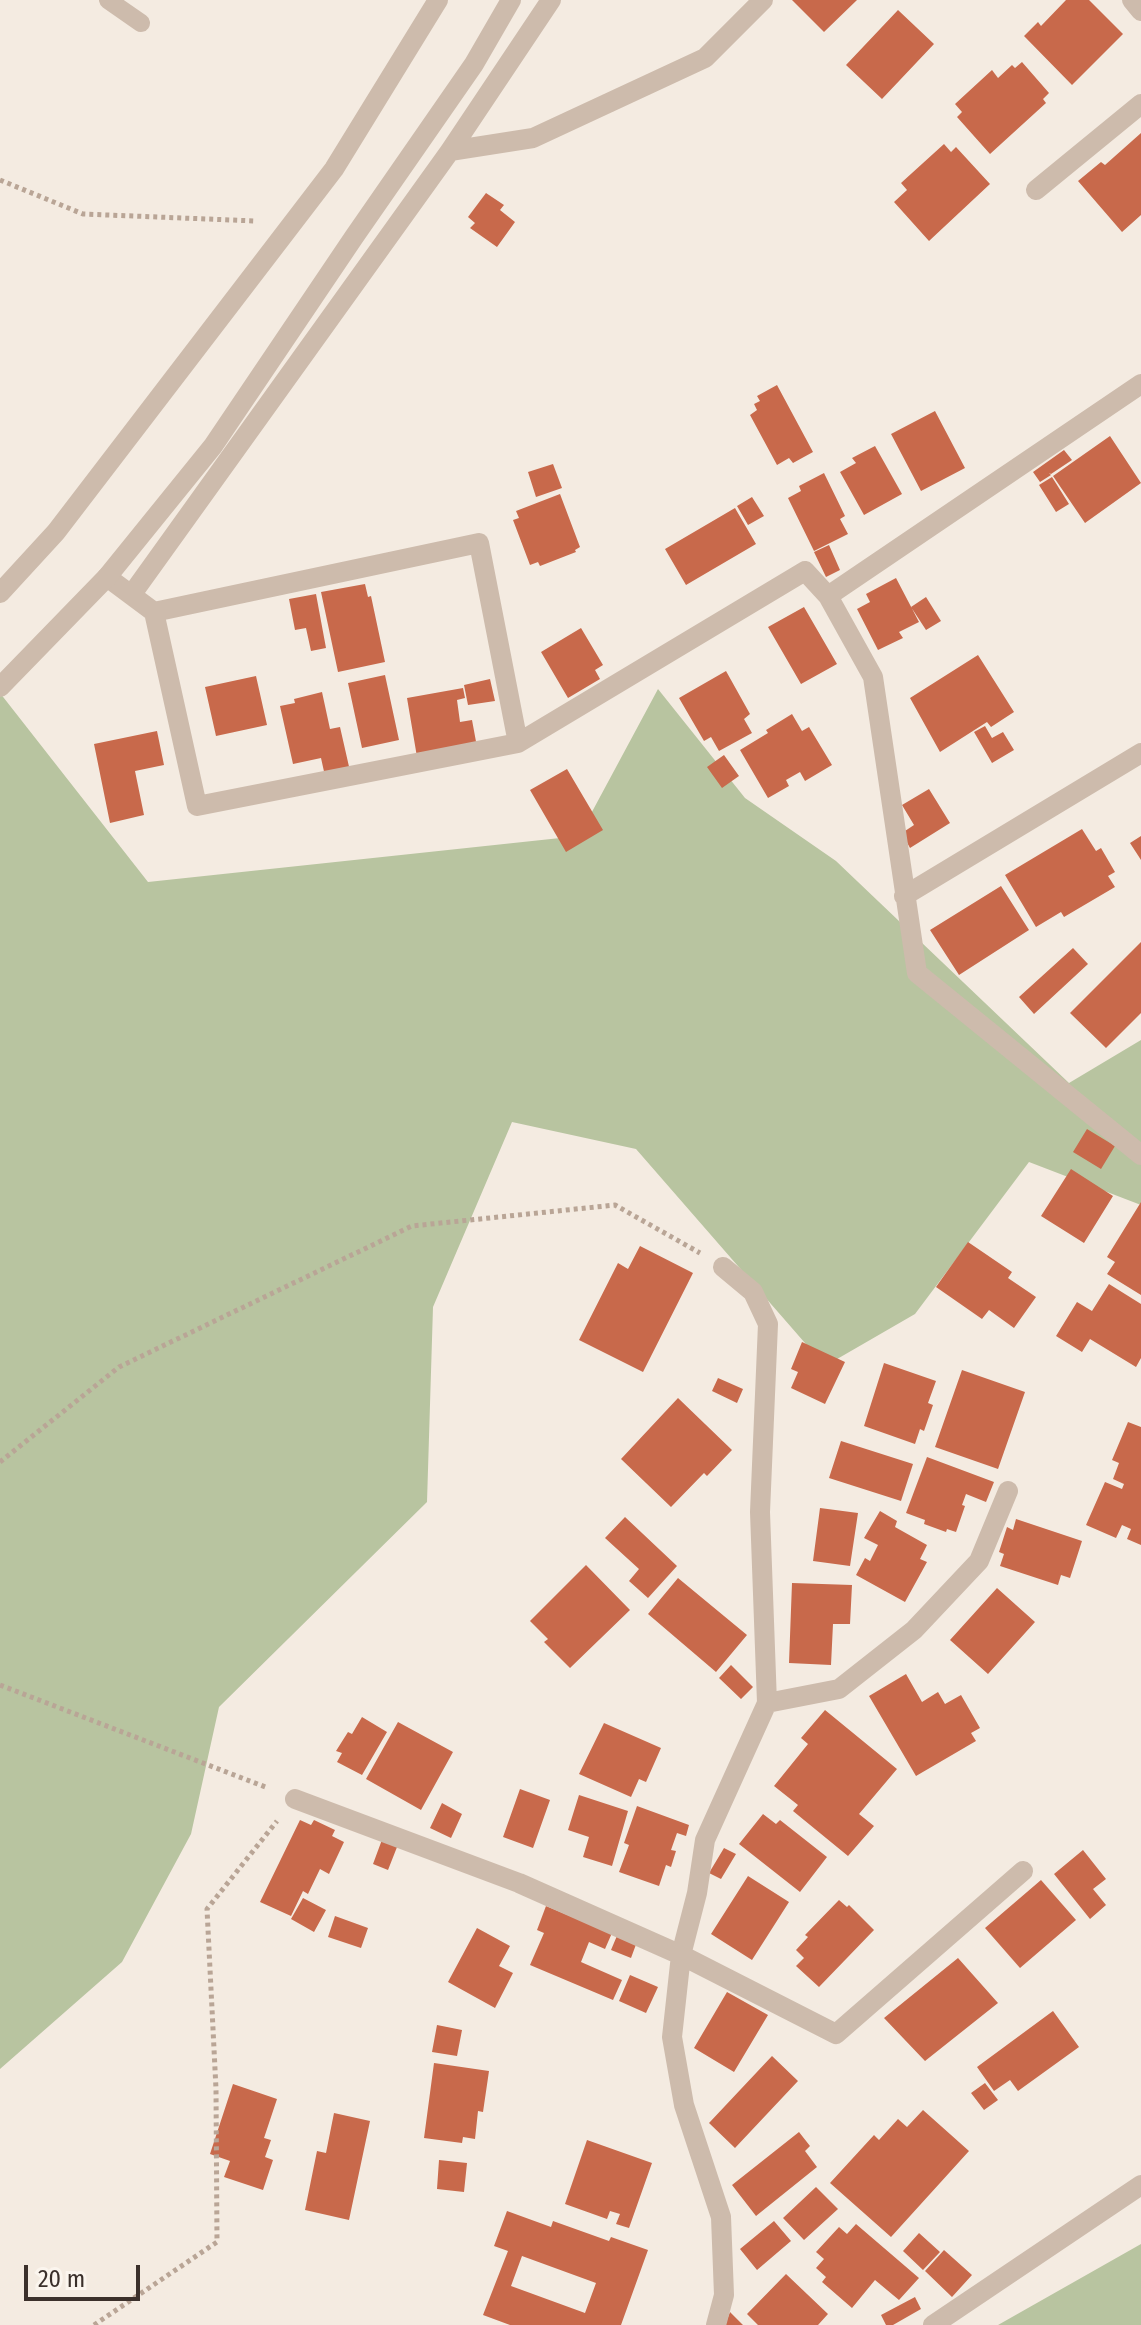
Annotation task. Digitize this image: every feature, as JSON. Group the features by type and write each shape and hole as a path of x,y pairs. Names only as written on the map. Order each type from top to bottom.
{"street":[{"path":"0,593 56,532 334,169 438,0"},
{"path":"0,687 107,577 213,446 474,64 511,0"},
{"path":"132,594 450,151 551,0"},
{"path":"450,151 533,138 705,58 763,0"},
{"path":"1132,0 1141,11"},
{"path":"1036,190 1141,104"},
{"path":"828,596 1141,384"},
{"path":"154,612 479,543 518,743"},
{"path":"107,577 154,612 197,806 518,743 805,571 828,596 873,677 917,973 1141,1155"},
{"path":"904,896 1141,753"},
{"path":"716,2325 724,2295 721,2217 684,2105 672,2037 681,1955 697,1893 705,1840 767,1703 760,1512 768,1324 753,1292 723,1267"},
{"path":"767,1703 839,1689 914,1630 979,1561 1008,1491"},
{"path":"295,1799 519,1883 681,1955 836,2034 1023,1871"},
{"path":"933,2325 1141,2185"}],"lane":[{"path":"108,0 141,23"}],"path":[{"path":"0,180 83,214 293,223"},
{"path":"0,1462 119,1367 412,1226 615,1205 723,1267"},
{"path":"0,1685 295,1799 207,1909 216,2089 217,2242 94,2325"}],"green space":[{"path":"658,689 745,798 836,861 1069,1083 1141,1040 1141,1205 1029,1162 915,1314 825,1366 636,1149 512,1122 433,1307 427,1502 219,1707 191,1834 122,1962 0,2069 0,693 148,882 579,836"},
{"path":"1141,2244 1141,2325 998,2325"}],"building":[{"path":"792,0 857,0 824,32"},
{"path":"1066,0 1089,0 1123,34 1072,85 1024,36 1038,22 1041,26"},
{"path":"898,10 934,44 882,99 846,65"},
{"path":"1022,62 1049,93 1043,99 1046,103 990,154 957,117 962,112 955,104 992,70 998,78 1012,65 1015,68"},
{"path":"1141,133 1141,215 1122,232 1078,181 1101,162 1105,165"},
{"path":"944,144 951,152 956,147 990,184 929,241 894,202 907,190 901,183"},
{"path":"486,193 504,205 500,210 515,222 497,247 470,228 475,223 468,217"},
{"path":"777,385 813,452 793,463 789,458 777,465 750,415 757,410 754,404 760,401 757,396"},
{"path":"935,411 965,468 921,491 891,434"},
{"path":"1110,436 1141,483 1085,523 1053,476"},
{"path":"875,446 902,494 864,515 840,472 856,463 852,458"},
{"path":"1064,450 1072,460 1040,482 1033,472"},
{"path":"553,464 562,488 536,497 528,472"},
{"path":"824,473 845,516 840,519 848,534 814,551 788,498 801,491 799,486"},
{"path":"1052,477 1069,504 1056,512 1039,485"},
{"path":"560,494 580,547 576,552 540,566 538,562 530,565 513,520 519,518 516,511"},
{"path":"752,497 764,516 748,525 737,506"},
{"path":"735,508 756,544 686,585 665,549"},
{"path":"829,545 840,570 826,577 814,552"},
{"path":"896,578 919,622 899,632 903,638 878,650 857,609 870,602 866,594"},
{"path":"365,584 368,597 371,596 385,662 338,672 321,592"},
{"path":"316,594 326,648 311,651 306,628 295,630 289,599"},
{"path":"926,597 941,621 926,630 911,607"},
{"path":"804,607 837,664 801,684 768,627"},
{"path":"581,628 603,665 595,670 600,679 568,698 541,652"},
{"path":"978,655 1014,712 991,727 987,722 940,752 910,698"},
{"path":"726,671 750,714 744,719 752,733 719,751 711,737 704,741 679,698"},
{"path":"385,675 399,740 362,748 348,683"},
{"path":"256,676 267,725 216,736 205,687"},
{"path":"490,679 495,701 468,705 464,685"},
{"path":"463,688 465,698 457,700 460,722 472,720 477,747 417,757 407,698"},
{"path":"322,692 330,729 340,727 350,771 325,776 321,758 293,764 280,706"},
{"path":"792,714 802,731 809,727 832,765 805,781 800,772 786,780 789,786 768,798 740,750"},
{"path":"985,726 992,738 1003,732 1014,750 992,763 974,732"},
{"path":"157,731 164,765 135,771 144,815 110,823 94,744"},
{"path":"724,755 739,776 722,788 707,767"},
{"path":"567,769 603,830 566,852 530,790"},
{"path":"929,789 950,823 910,848 902,833 914,825 902,805"},
{"path":"1082,829 1096,851 1101,848 1115,872 1108,876 1115,887 1064,917 1061,912 1036,927 1005,875"},
{"path":"1141,836 1141,860 1130,843"},
{"path":"1001,886 1029,930 959,975 930,930"},
{"path":"1141,942 1141,1013 1106,1048 1070,1013"},
{"path":"1073,948 1088,964 1034,1014 1019,997"},
{"path":"1087,1129 1115,1146 1101,1169 1073,1152"},
{"path":"1071,1169 1113,1196 1084,1243 1041,1216"},
{"path":"1141,1202 1141,1295 1107,1274 1115,1262 1107,1257"},
{"path":"968,1242 1012,1272 1008,1278 1036,1297 1014,1328 989,1310 982,1319 936,1287"},
{"path":"640,1246 693,1273 643,1372 579,1340 618,1263 628,1269"},
{"path":"1109,1284 1141,1304 1141,1358 1136,1367 1090,1339 1082,1352 1056,1336 1077,1302 1092,1311"},
{"path":"802,1342 845,1362 825,1404 791,1388 798,1372 791,1369"},
{"path":"884,1363 936,1381 928,1403 933,1405 924,1431 920,1429 915,1444 864,1426"},
{"path":"962,1370 1025,1392 998,1469 935,1447"},
{"path":"718,1378 743,1389 737,1403 712,1391"},
{"path":"678,1398 732,1450 671,1507 621,1459"},
{"path":"1128,1422 1141,1427 1141,1545 1127,1539 1131,1529 1122,1525 1116,1538 1086,1525 1105,1482 1122,1489 1124,1484 1113,1479 1119,1463 1112,1460"},
{"path":"841,1441 913,1464 901,1501 829,1478"},
{"path":"927,1457 994,1482 986,1502 966,1494 956,1532 947,1529 946,1532 924,1524 925,1520 906,1513"},
{"path":"820,1508 858,1513 850,1566 813,1561"},
{"path":"880,1511 897,1521 895,1527 927,1545 920,1559 927,1562 905,1602 856,1575 865,1558 870,1561 878,1545 864,1538"},
{"path":"625,1517 677,1566 648,1598 629,1581 639,1569 605,1538"},
{"path":"1016,1519 1082,1541 1070,1578 1061,1575 1058,1585 1000,1566 1004,1554 999,1552 1007,1527 1013,1530"},
{"path":"586,1565 630,1610 570,1668 544,1642 548,1639 530,1621"},
{"path":"678,1578 747,1635 716,1672 648,1614"},
{"path":"792,1583 852,1585 850,1624 833,1624 831,1665 789,1663"},
{"path":"997,1588 1035,1622 988,1674 950,1640"},
{"path":"731,1665 753,1687 741,1699 719,1678"},
{"path":"906,1674 922,1702 938,1692 945,1704 961,1695 980,1728 971,1733 976,1741 916,1776 869,1696"},
{"path":"825,1710 897,1769 859,1814 874,1826 848,1856 793,1811 798,1805 774,1786 808,1744 801,1738"},
{"path":"362,1717 387,1732 362,1775 337,1762 342,1753 336,1751"},
{"path":"398,1722 453,1752 421,1810 366,1779"},
{"path":"604,1723 661,1748 646,1782 639,1779 631,1797 579,1774"},
{"path":"520,1789 550,1800 533,1848 503,1837"},
{"path":"579,1795 628,1811 612,1866 583,1857 589,1837 568,1830"},
{"path":"442,1803 462,1814 451,1838 430,1828"},
{"path":"637,1806 689,1825 686,1836 677,1833 671,1850 676,1851 671,1867 666,1865 659,1886 619,1872 629,1845 624,1843"},
{"path":"763,1814 776,1824 780,1820 827,1857 800,1892 739,1844"},
{"path":"300,1820 311,1825 314,1820 335,1830 332,1836 344,1842 329,1874 320,1869 308,1894 303,1891 291,1916 260,1902"},
{"path":"383,1837 399,1842 388,1870 373,1864"},
{"path":"724,1848 736,1854 721,1879 709,1873"},
{"path":"1083,1850 1106,1879 1093,1889 1106,1905 1090,1919 1054,1874"},
{"path":"748,1876 789,1902 752,1960 711,1934"},
{"path":"1041,1880 1076,1920 1020,1968 985,1928"},
{"path":"303,1898 326,1910 314,1932 291,1919"},
{"path":"839,1900 847,1907 849,1905 874,1930 819,1987 796,1966 804,1958 796,1950 808,1937 805,1935"},
{"path":"546,1906 582,1921 615,1926 605,1949 589,1942 581,1962 622,1980 613,2000 530,1965 544,1933 537,1930"},
{"path":"335,1916 368,1928 361,1948 328,1937"},
{"path":"477,1928 510,1946 499,1966 513,1973 495,2008 448,1982"},
{"path":"619,1931 638,1939 631,1958 611,1950"},
{"path":"958,1958 998,2003 925,2061 884,2018"},
{"path":"630,1975 658,1987 646,2013 619,2001"},
{"path":"727,1992 768,2015 734,2072 694,2048"},
{"path":"1053,2011 1079,2047 1018,2091 1010,2080 994,2091 977,2067"},
{"path":"437,2025 462,2030 457,2056 432,2052"},
{"path":"772,2056 798,2081 735,2148 709,2123"},
{"path":"434,2063 489,2071 483,2112 478,2111 475,2139 463,2137 462,2143 424,2138"},
{"path":"985,2083 998,2100 984,2110 971,2093"},
{"path":"233,2084 277,2099 264,2138 271,2140 265,2157 273,2160 263,2190 224,2177 230,2161 210,2154"},
{"path":"923,2110 969,2151 891,2237 830,2183 874,2135 879,2140 898,2119 907,2127"},
{"path":"334,2113 370,2121 349,2220 305,2210 317,2151 326,2153"},
{"path":"799,2132 810,2146 805,2151 817,2167 756,2216 732,2185"},
{"path":"587,2140 652,2163 629,2228 616,2224 620,2214 610,2211 607,2219 565,2204"},
{"path":"439,2160 467,2163 464,2192 437,2189"},
{"path":"816,2187 838,2209 804,2240 783,2218"},
{"path":"507,2211 551,2227 553,2221 609,2241 611,2237 648,2250 621,2325 510,2325 483,2315 508,2251 494,2246","holes":["522,2256 596,2283 585,2313 511,2286"]},
{"path":"774,2221 791,2241 757,2270 740,2249"},
{"path":"856,2224 919,2278 899,2300 875,2280 852,2308 822,2282 826,2277 816,2268 824,2259 816,2252 839,2227 847,2234"},
{"path":"919,2233 940,2252 923,2270 903,2251"},
{"path":"944,2250 972,2275 952,2297 925,2271"},
{"path":"786,2274 828,2314 818,2325 758,2325 747,2314"},
{"path":"915,2297 921,2309 893,2325 886,2325 881,2315"},
{"path":"730,2312 743,2325 725,2325"}]}
